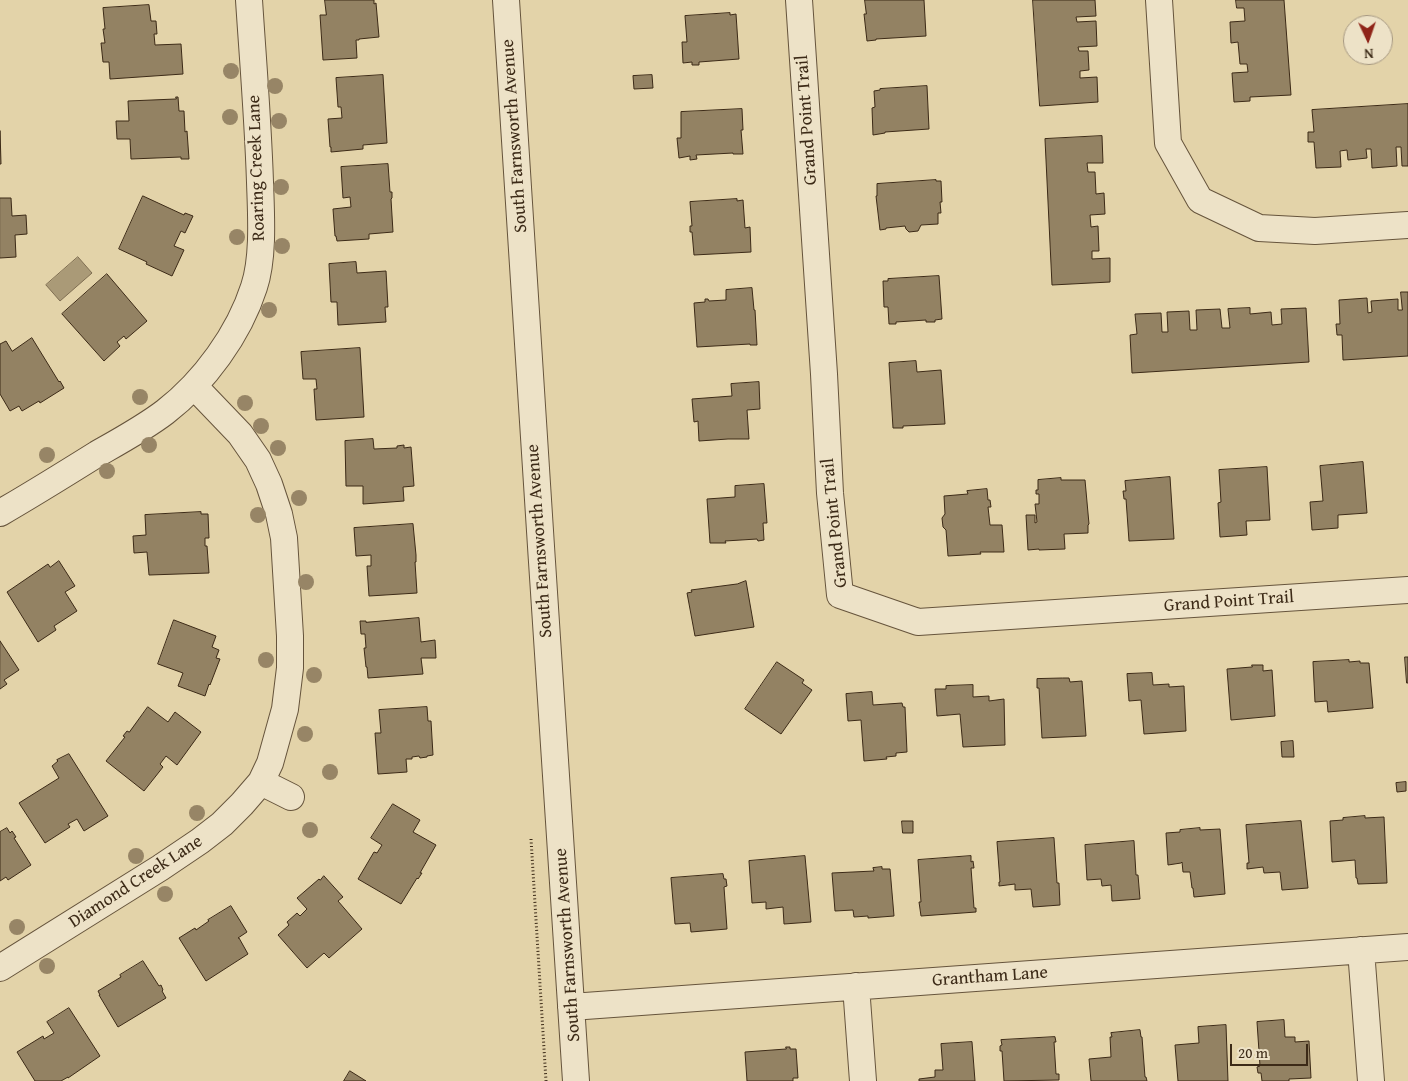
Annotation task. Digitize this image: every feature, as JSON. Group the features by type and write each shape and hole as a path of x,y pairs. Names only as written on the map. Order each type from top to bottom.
{"street":[{"name":"Roaring Creek Lane","path":"0,513 165,412 194,386 216,360 240,322 254,286 260,253 260,173 249,0"},
{"name":"South Farnsworth Avenue","path":"506,0 576,1081"},
{"name":"Grand Point Trail","path":"799,0 824,374 830,494 840,595 918,622 1408,590"},
{"path":"1159,0 1168,143 1200,200 1259,228 1315,231 1408,225"},
{"name":"Diamond Creek Lane","path":"0,968 200,841 222,824 261,782 270,763 286,709 290,668 284,538 279,514 269,484 258,460 240,434 194,386"},
{"path":"261,782 291,797"},
{"name":"Grantham Lane","path":"571,1007 1408,947"},
{"path":"1361,950 1371,1081"},
{"path":"856,986 863,1081"}],"shaded area":[{"path":"78,257 92,273 60,301 46,285"}],"building":[{"path":"325,0 374,0 374,4 376,3 379,37 356,40 357,58 323,60 320,15 326,15"},
{"path":"865,0 924,0 926,36 867,41 864,14 866,14"},
{"path":"1033,0 1095,0 1096,16 1076,17 1077,22 1096,21 1097,46 1078,47 1079,51 1088,51 1089,70 1080,71 1080,78 1097,77 1098,102 1040,106"},
{"path":"1236,0 1284,0 1291,95 1250,97 1250,101 1234,102 1232,73 1248,72 1247,64 1240,64 1238,42 1231,43 1230,22 1245,21 1244,8 1237,8"},
{"path":"149,5 151,21 156,21 157,34 154,34 155,45 181,44 183,74 110,79 109,62 103,62 101,43 105,43 103,8"},
{"path":"730,13 730,15 736,14 739,59 699,62 699,65 692,65 692,62 683,63 682,42 687,42 685,16"},
{"path":"383,75 387,143 363,145 363,149 331,152 328,119 342,118 341,107 338,107 336,78"},
{"path":"652,75 653,88 634,89 633,76"},
{"path":"927,86 929,129 885,132 873,135 872,108 875,107 874,91"},
{"path":"178,97 179,111 184,111 189,159 181,159 181,157 131,159 130,139 117,139 116,121 129,121 128,101 176,99"},
{"path":"1408,104 1408,166 1402,166 1401,147 1396,147 1397,166 1372,168 1371,149 1366,149 1367,158 1348,160 1347,150 1340,151 1341,167 1316,168 1314,142 1308,142 1308,132 1314,132 1312,110"},
{"path":"742,109 743,154 696,155 697,159 690,160 690,156 679,158 677,138 681,138 681,112"},
{"path":"0,131 1,164 0,164"},
{"path":"1102,136 1103,163 1087,163 1088,172 1095,172 1096,194 1104,193 1105,214 1090,215 1091,227 1098,226 1099,251 1092,251 1092,259 1110,258 1110,282 1052,285 1045,139"},
{"path":"388,164 390,192 392,192 393,232 369,234 369,239 337,241 333,209 351,207 350,197 343,198 341,167"},
{"path":"941,181 942,202 940,202 941,213 938,213 938,224 921,225 918,231 909,232 905,226 880,230 876,196 877,184"},
{"path":"143,196 184,215 185,213 193,216 185,233 181,231 174,246 184,250 172,276 119,249"},
{"path":"0,198 11,198 12,216 26,215 27,234 15,235 16,257 0,258"},
{"path":"737,199 737,201 743,200 745,228 750,227 751,252 694,255 692,232 690,232 690,226 692,226 690,202"},
{"path":"356,262 357,273 386,271 388,307 385,307 386,322 338,325 337,302 331,302 329,264"},
{"path":"107,274 147,321 126,339 124,336 117,342 120,346 104,361 62,314"},
{"path":"939,276 942,319 935,320 935,322 926,322 926,320 889,324 888,307 884,307 883,281 888,281 888,279"},
{"path":"752,288 757,345 697,347 694,303 705,302 705,299 709,301 726,300 726,290"},
{"path":"1401,292 1408,292 1408,356 1343,360 1342,335 1337,335 1336,324 1340,324 1339,300 1367,298 1368,313 1372,312 1371,301 1398,299 1398,310 1402,310"},
{"path":"1250,308 1250,314 1271,312 1272,325 1282,324 1281,309 1306,308 1309,362 1132,373 1130,335 1137,334 1135,314 1161,313 1162,332 1168,332 1167,312 1189,311 1190,330 1197,330 1196,310 1220,309 1222,328 1230,328 1228,309"},
{"path":"32,338 64,388 40,403 39,401 22,411 19,406 10,411 0,394 0,344 6,341 12,351"},
{"path":"360,348 364,417 316,420 314,389 317,389 316,379 303,379 301,352"},
{"path":"916,361 917,372 941,370 945,424 893,428 889,363"},
{"path":"759,382 760,409 747,410 749,439 699,441 698,421 694,422 692,399 732,396 731,384"},
{"path":"373,439 374,449 397,448 397,446 404,445 404,448 411,447 414,486 403,487 404,501 363,504 363,486 346,486 345,441"},
{"path":"1363,462 1367,513 1338,515 1338,528 1312,530 1310,502 1323,501 1320,466"},
{"path":"1267,467 1270,520 1246,521 1247,535 1220,537 1218,503 1221,502 1219,470"},
{"path":"1170,477 1174,539 1129,541 1126,499 1124,499 1123,491 1126,491 1125,481"},
{"path":"1061,478 1061,480 1085,480 1089,524 1088,533 1064,534 1065,549 1028,550 1026,515 1035,515 1035,523 1037,522 1035,504 1039,504 1039,494 1036,494 1038,480"},
{"path":"764,484 767,523 763,523 764,540 710,543 707,499 735,497 735,486"},
{"path":"987,489 991,507 988,507 990,525 1002,525 1004,552 980,552 981,554 948,556 946,530 943,527 942,518 945,514 944,496 968,494 967,491"},
{"path":"201,512 201,514 208,514 209,538 205,538 205,546 207,546 209,573 149,575 147,552 134,553 133,536 146,535 145,515"},
{"path":"413,524 417,593 369,596 367,566 371,566 371,555 356,556 354,528"},
{"path":"59,561 75,586 65,592 77,611 54,626 56,630 38,642 7,592 48,564 50,567"},
{"path":"746,581 754,627 695,636 687,593 692,592 691,590 737,584"},
{"path":"419,618 421,642 435,640 436,658 421,658 423,674 368,678 364,648 366,648 365,634 361,634 360,621"},
{"path":"174,620 216,636 212,647 219,650 216,658 220,659 205,696 178,686 183,673 158,664"},
{"path":"0,641 19,670 4,680 7,684 0,689"},
{"path":"1405,657 1408,657 1408,683 1407,683"},
{"path":"1349,660 1349,662 1360,661 1360,663 1369,663 1373,708 1328,712 1327,701 1315,702 1313,662"},
{"path":"777,662 804,680 802,683 812,690 781,734 745,709"},
{"path":"1252,665 1263,665 1263,671 1272,670 1275,716 1231,720 1227,669 1252,667"},
{"path":"1152,673 1153,685 1169,684 1169,687 1184,686 1186,731 1144,734 1141,700 1129,701 1127,674"},
{"path":"1069,678 1070,682 1082,681 1086,736 1042,738 1037,679"},
{"path":"973,685 973,697 989,696 989,701 1004,699 1005,745 963,747 960,714 937,716 935,689 946,689 946,686"},
{"path":"872,692 873,705 902,703 903,707 905,707 907,752 896,753 896,756 886,757 887,759 864,761 861,720 848,721 846,694"},
{"path":"148,707 168,722 175,712 201,732 177,765 166,756 160,764 163,767 144,791 106,761 125,737 123,736 127,731 129,732"},
{"path":"427,707 428,721 431,721 433,755 406,759 407,772 378,774 375,733 381,733 379,710"},
{"path":"1293,741 1294,757 1282,757 1281,742"},
{"path":"69,754 108,816 84,831 77,819 68,824 70,827 45,843 19,803 59,778 52,766 57,760"},
{"path":"1406,782 1406,791 1397,792 1396,783"},
{"path":"393,804 420,820 413,832 436,845 420,873 422,873 401,904 358,879 374,852 377,853 382,845 371,838"},
{"path":"1365,816 1365,818 1384,817 1387,883 1358,884 1355,860 1332,862 1330,821"},
{"path":"902,821 913,821 913,833 903,833"},
{"path":"1301,821 1308,888 1282,890 1280,872 1264,873 1263,867 1247,869 1247,863 1249,863 1246,825"},
{"path":"7,828 16,837 14,838 31,865 8,880 6,877 0,881 0,832"},
{"path":"1200,828 1200,830 1220,829 1225,894 1194,897 1190,872 1183,872 1182,862 1168,865 1166,833"},
{"path":"1054,838 1060,905 1033,907 1031,889 1015,890 1015,884 999,886 997,842"},
{"path":"1134,841 1136,875 1138,875 1140,899 1112,901 1111,885 1102,886 1101,879 1087,880 1085,845"},
{"path":"805,856 811,922 784,924 783,907 766,909 766,902 752,903 749,861"},
{"path":"971,856 974,868 971,868 974,908 976,908 976,912 921,916 918,860"},
{"path":"882,867 882,869 890,869 894,916 854,917 853,910 835,911 832,873 874,871 873,868"},
{"path":"723,874 727,886 724,887 727,929 691,932 690,923 675,924 671,878"},
{"path":"324,876 343,897 338,901 362,929 329,958 324,953 307,968 278,935 289,925 287,922 297,913 300,916 307,909 297,898"},
{"path":"231,906 247,932 238,938 248,954 206,981 179,938 195,928 196,930"},
{"path":"143,961 159,986 161,985 166,998 118,1027 98,991"},
{"path":"69,1008 100,1056 61,1081 35,1081 17,1052 43,1036 44,1039 54,1033 47,1022"},
{"path":"1284,1020 1285,1037 1295,1037 1295,1042 1309,1041 1311,1078 1289,1079 1289,1081 1262,1081 1261,1073 1258,1073 1257,1067 1260,1066 1257,1022"},
{"path":"1226,1025 1228,1081 1178,1081 1175,1045 1199,1043 1198,1027"},
{"path":"1140,1030 1147,1081 1091,1081 1089,1059 1111,1057 1111,1033"},
{"path":"1055,1037 1056,1074 1059,1074 1059,1080 1004,1081 1002,1051 1000,1051 1001,1040"},
{"path":"972,1042 975,1081 919,1081 919,1079 935,1077 935,1070 943,1070 941,1044"},
{"path":"786,1047 796,1049 798,1078 793,1078 793,1081 747,1081 745,1052 786,1049"},
{"path":"350,1071 366,1081 344,1081"}]}
